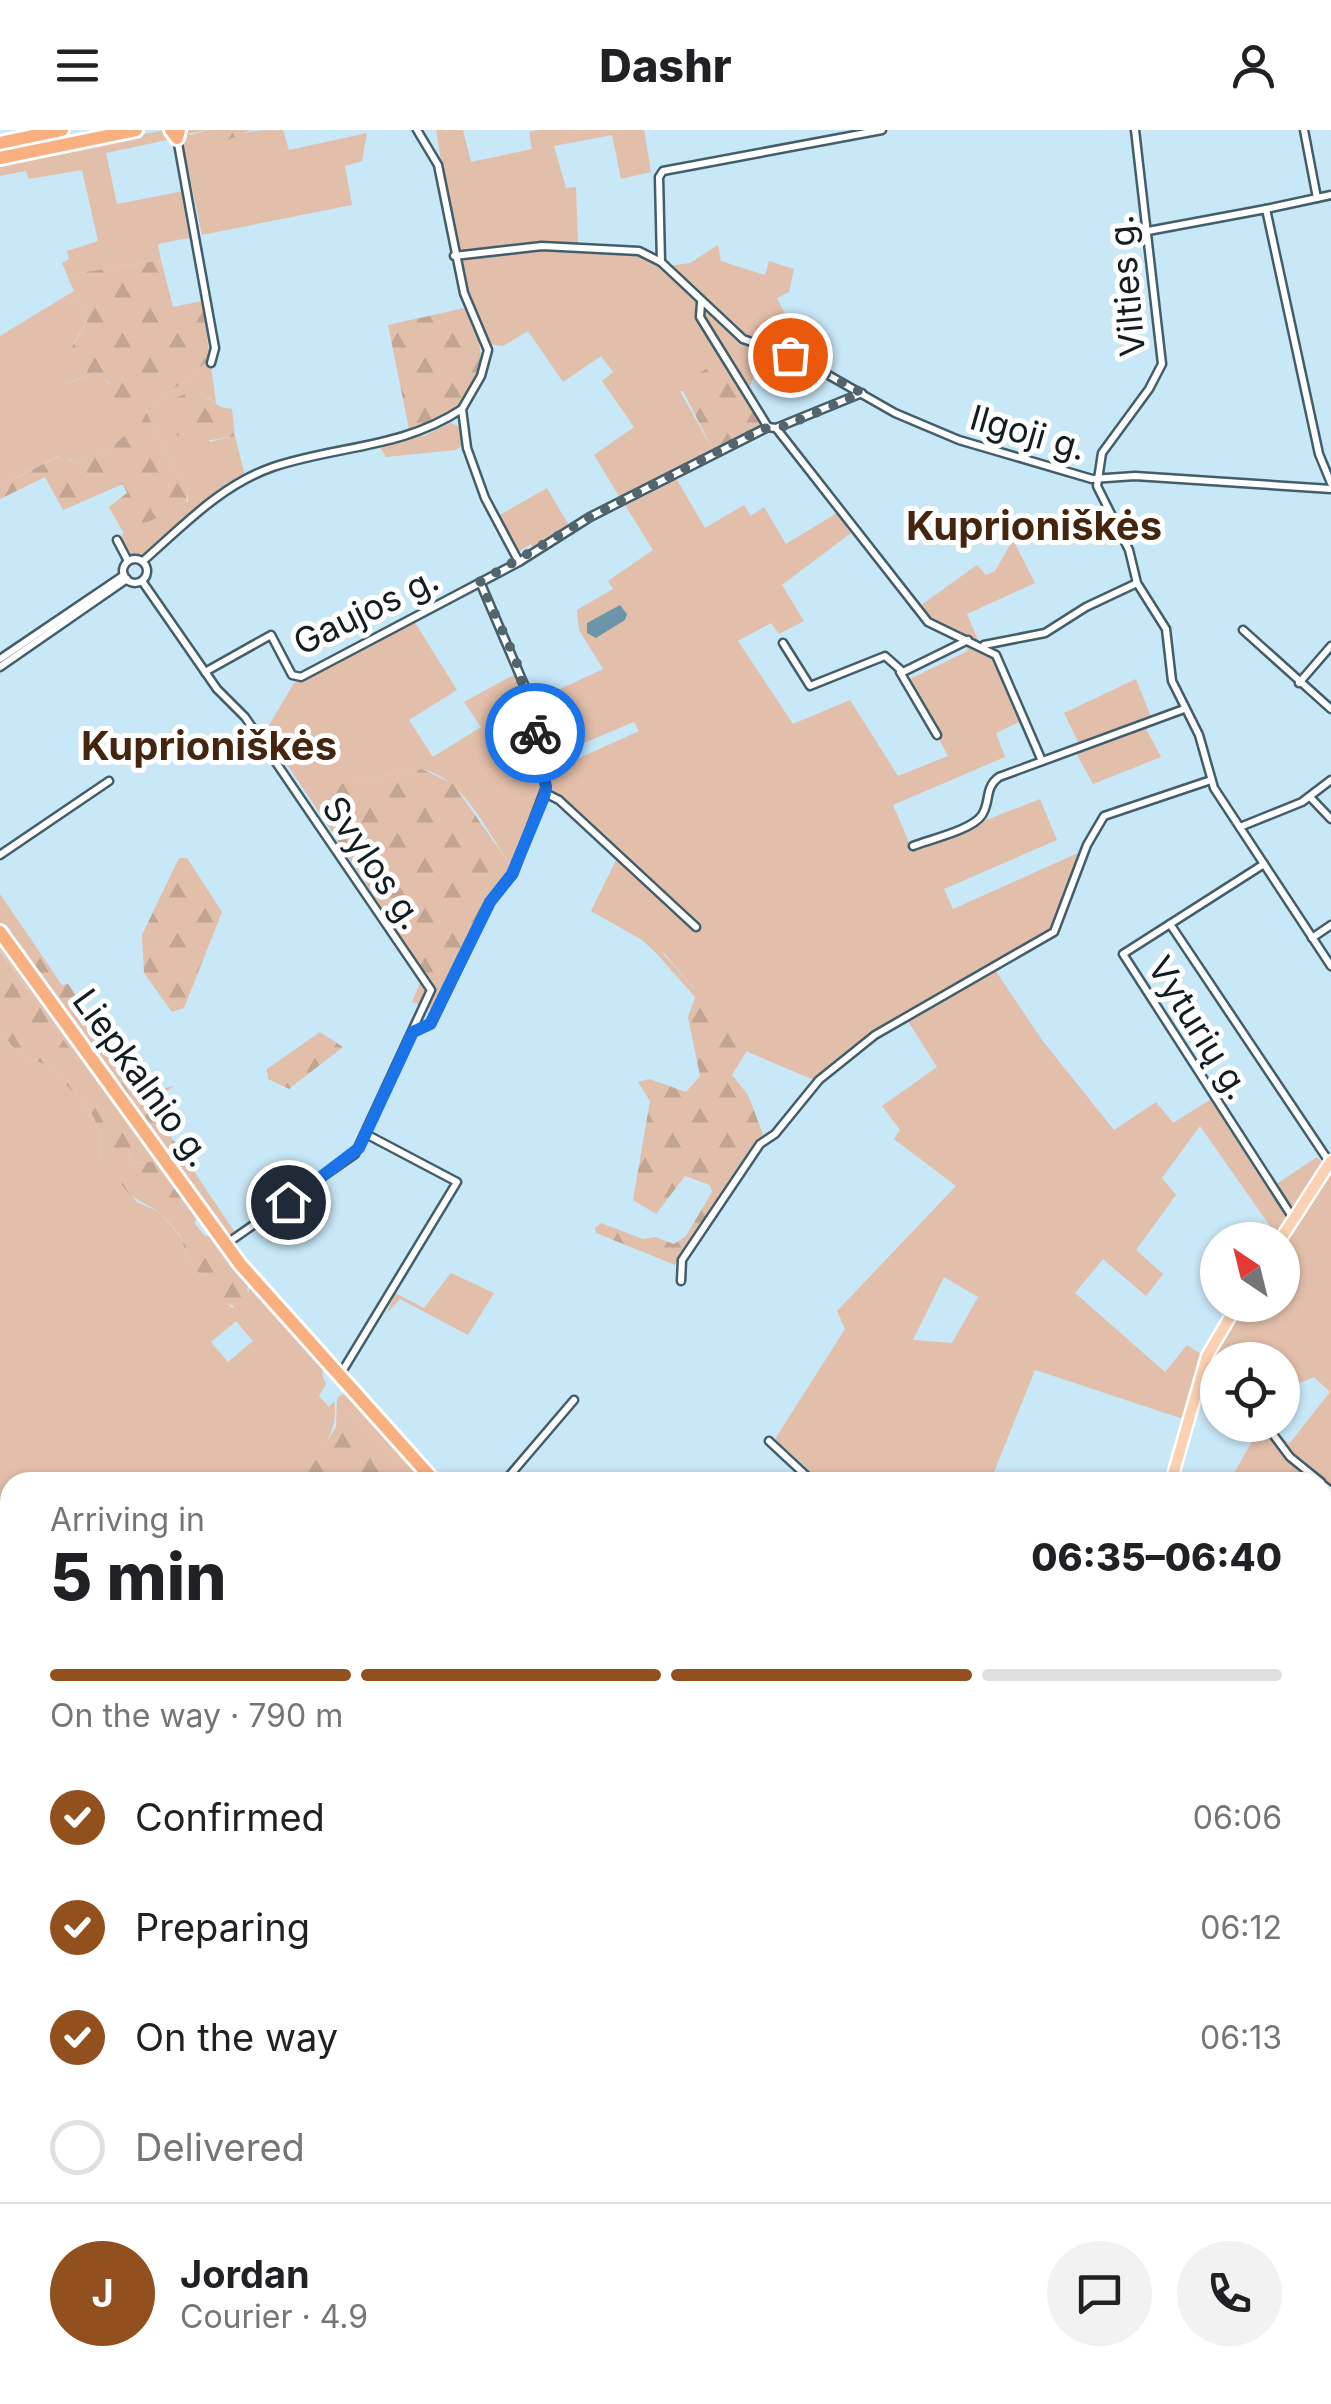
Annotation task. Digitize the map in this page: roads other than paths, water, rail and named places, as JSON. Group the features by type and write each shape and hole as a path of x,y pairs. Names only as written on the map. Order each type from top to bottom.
{"highway":[{"path":"0,143 62,130"},
{"path":"0,158 136,130"},
{"name":"Liepkalnio g.","path":"0,932 226,1245 427,1472"}],"main road":[{"path":"1291,1222 1330,1162"},
{"path":"1174,1472 1212,1344 1226,1322"}],"street":[{"path":"128,561 142,561 206,504 254,474 423,433 462,409 481,376 488,350 454,256 438,165 417,130"},
{"path":"661,262 663,171 882,130"},
{"name":"Vilties g.","path":"1096,478 1105,448 1149,390 1162,364 1135,130"},
{"path":"1304,130 1317,198"},
{"path":"176,133 215,348 212,363"},
{"path":"1148,231 1331,195"},
{"path":"1096,478 1135,476 1331,486 1319,454 1266,209"},
{"name":"Ilgoji g.","path":"454,256 542,246 632,249 661,262 743,338 802,360 895,414 959,440 1096,478 1129,550 1137,584 1166,629 1170,673 1199,735 1211,780 1331,966"},
{"path":"701,303 700,317 772,428 928,622 996,655 1042,760"},
{"name":"Gaujos g.","path":"205,672 271,635 292,674 301,678 519,562 618,504 772,428 862,393"},
{"path":"462,409 476,476 519,562"},
{"path":"0,663 125,577 128,561 117,540"},
{"path":"125,577 142,581 148,571 142,561"},
{"name":"Svylos g.","path":"142,581 205,672 245,717 431,990 413,1032"},
{"path":"226,1245 348,1160 366,1134 413,1032 430,1024 490,902 512,874 545,792 525,687 480,582"},
{"path":"982,646 1045,634 1086,607 1137,584"},
{"path":"1242,630 1331,710"},
{"path":"900,672 968,640"},
{"path":"996,655 1004,642"},
{"path":"783,643 810,686 888,657 937,735"},
{"path":"1300,683 1331,646"},
{"path":"913,846 978,820 992,782 1184,708"},
{"path":"681,1281 682,1260 760,1144 775,1134 819,1080 875,1035 1054,932 1087,845 1104,816 1211,780"},
{"path":"1240,828 1310,796 1331,780"},
{"path":"0,854 109,781"},
{"path":"545,792 560,800 696,927"},
{"path":"1310,796 1331,820"},
{"name":"Vyturių g.","path":"1265,864 1122,954 1277,1199 1294,1218"},
{"path":"1170,924 1330,1162"},
{"path":"1312,938 1331,925"},
{"path":"339,1376 457,1182 366,1134"},
{"path":"1194,1396 1200,1397"},
{"path":"513,1472 574,1400"},
{"path":"769,1441 803,1472"},
{"path":"1279,1442 1308,1472"}],"water":[{"path":"620,605 627,614 625,620 596,638 587,633 587,623"}],"district":[{"name":"Kuprioniškės","path":"1034,526"},
{"name":"Kuprioniškės","path":"209,746"}]}
